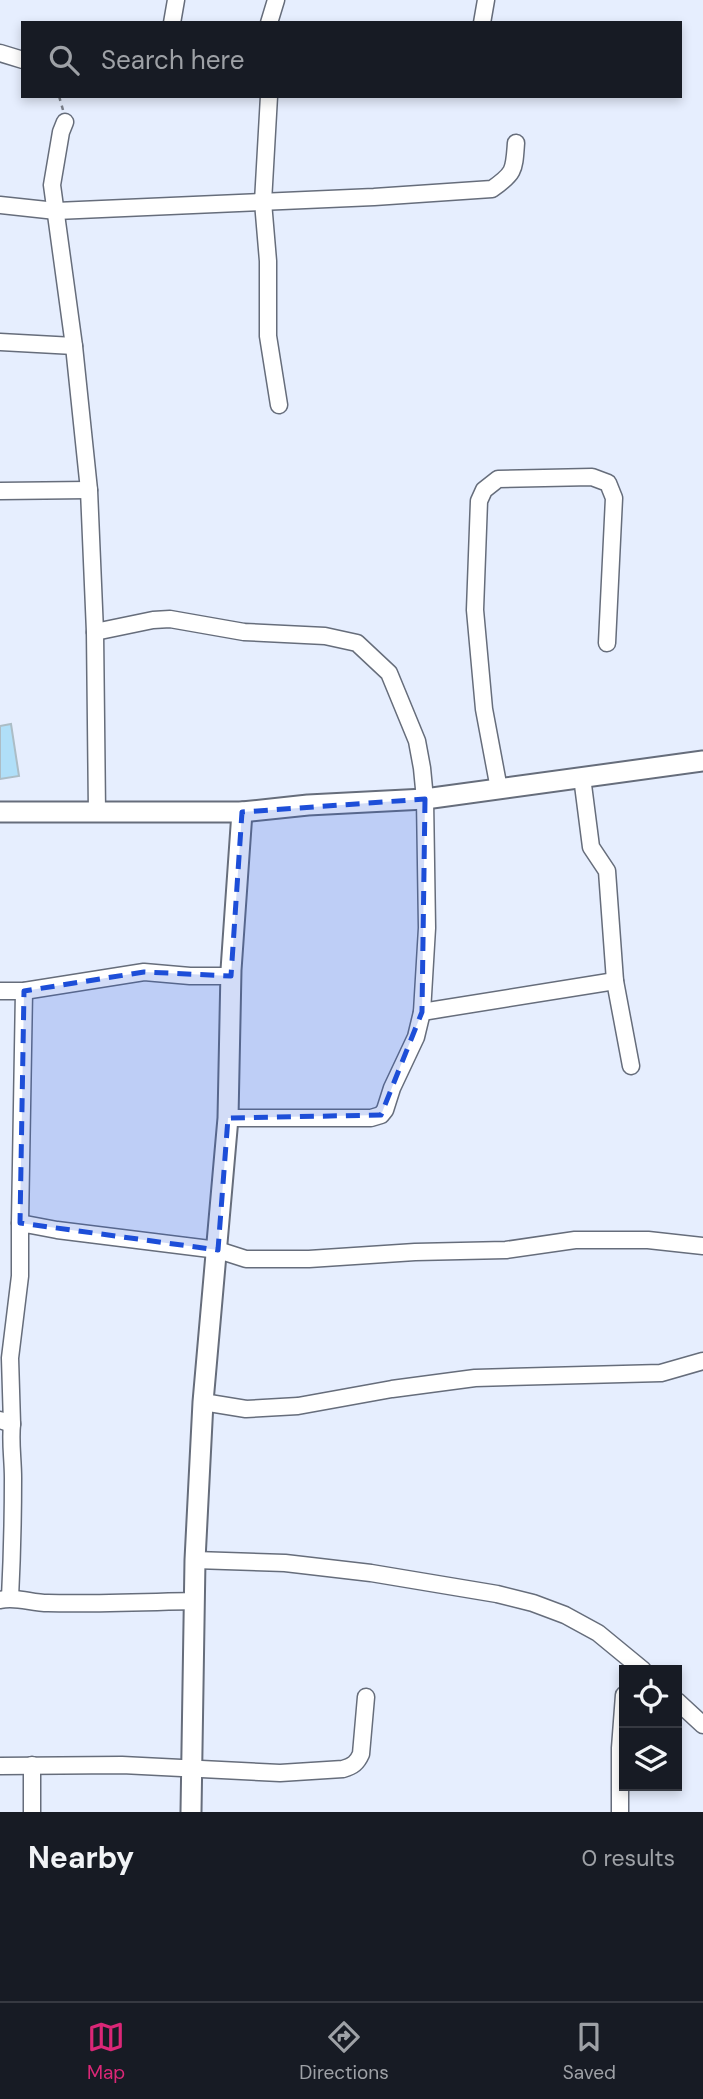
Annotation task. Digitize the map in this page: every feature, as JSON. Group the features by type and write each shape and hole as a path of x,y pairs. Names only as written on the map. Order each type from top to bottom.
{"street":[{"path":"172,21 176,0"},
{"path":"270,21 276,0"},
{"path":"482,21 485,0"},
{"path":"0,53 21,59"},
{"path":"269,98 263,202 268,261 268,336 279,405"},
{"path":"65,122 52,185 74,346 89,490 95,632 97,812"},
{"path":"0,205 56,211 492,189 506,179 514,167 516,144"},
{"path":"0,342 74,346"},
{"path":"499,789 484,709 475,610 479,501 484,489 498,479 593,477 608,483 614,498 607,643"},
{"path":"0,491 89,490"},
{"path":"95,632 170,619 244,632 325,636 357,643 389,673 417,741 425,799 426,928 422,1012 416,1037 392,1088 385,1110 381,1115 371,1118 228,1118"},
{"path":"0,812 242,812 308,805 425,799 703,761"},
{"path":"582,777 590,847 607,871 615,981 631,1066"},
{"path":"191,1812 195,1560 203,1402 228,1118 232,976 242,812"},
{"path":"0,991 24,991 144,972 232,976"},
{"path":"422,1012 615,981"},
{"path":"24,991 20,1276 10,1358 6,1422 13,1473 13,1510 5,1599 43,1603 194,1601"},
{"path":"20,1223 218,1250 246,1259 506,1250 575,1240 648,1240 703,1246"},
{"path":"0,1374 10,1358"},
{"path":"203,1402 246,1409 298,1406 392,1389 475,1378 661,1373 703,1361"},
{"path":"195,1560 285,1563 371,1573 497,1594 565,1615 598,1633 630,1664"},
{"path":"0,1766 122,1765 280,1773 343,1769 353,1766 361,1754 366,1697"},
{"path":"682,1706 703,1725"},
{"path":"620,1812 622,1728"},
{"path":"32,1765 32,1812"}],"highlighted area":[{"path":"425,799 422,1012 381,1115 228,1118 218,1250 20,1223 24,991 144,972 231,976 242,812"}],"building":[{"path":"11,724 19,776 0,779 0,726"}]}
